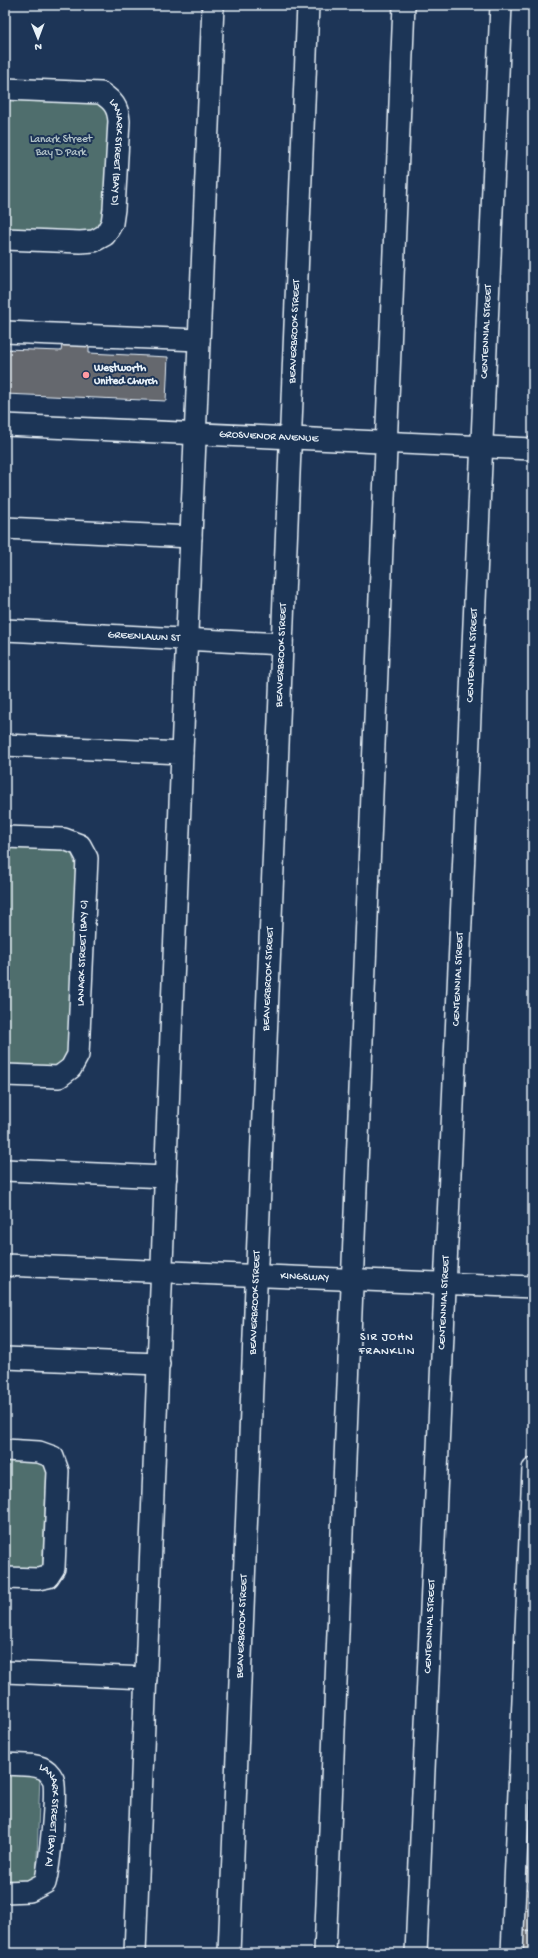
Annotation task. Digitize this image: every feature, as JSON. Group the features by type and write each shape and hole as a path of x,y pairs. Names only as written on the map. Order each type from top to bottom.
{"street":[{"path":"135,1953 213,5"},
{"name":"BEAVERBROOK STREET","path":"229,1953 308,5"},
{"path":"325,1953 385,442 404,5"},
{"name":"CENTENNIAL STREET","path":"416,1953 501,5"},
{"name":"LANARK STREET (BAY D)","path":"5,89 101,93 112,100 118,111 119,121 114,209 112,223 105,235 94,241 80,242 5,239"},
{"path":"5,332 199,340"},
{"name":"GROSVENOR AVENUE","path":"5,425 533,449"},
{"path":"5,528 191,537"},
{"name":"GREENLAWN ST","path":"5,630 282,644"},
{"path":"5,745 182,753"},
{"name":"LANARK STREET (BAY C)","path":"5,837 64,839 80,845 87,858 87,873 78,1055 71,1068 58,1077 5,1075"},
{"path":"5,1170 166,1178"},
{"name":"KINGSWAY","path":"5,1265 533,1287"},
{"path":"5,1358 159,1364"},
{"path":"5,1450 39,1452 53,1456 58,1471 54,1568 48,1577 38,1579 5,1578"},
{"path":"512,1953 533,1469"},
{"path":"5,1672 146,1678"},
{"name":"LANARK STREET (BAY A)","path":"5,1764 27,1765 46,1770 53,1779 54,1795 50,1856 44,1883 30,1891 5,1892"}],"green space":[{"name":"Lanark Street Bay D Park","path":"5,89 113,100 105,235 5,239"},
{"path":"5,847 64,849 72,855 76,867 68,1056 56,1068 5,1068"},
{"path":"5,1461 47,1463 42,1573 5,1571"},
{"path":"5,1772 40,1774 36,1884 5,1883"}],"building":[{"name":"Westworth United Church","path":"62,345 89,346 89,353 168,357 166,401 5,394 5,349 61,351"},
{"path":"523,1869 533,1869 533,1889 523,1889"},
{"path":"523,1889 533,1889 533,1910 523,1910"},
{"path":"523,1910 533,1910 533,1930 523,1931"},
{"path":"533,1930 533,1951 523,1951 523,1931"}],"place":[{"name":"Westworth United Church","path":"86,375"}],"district":[{"name":"SIR JOHN FRANKLIN","path":"387,1345"}]}
